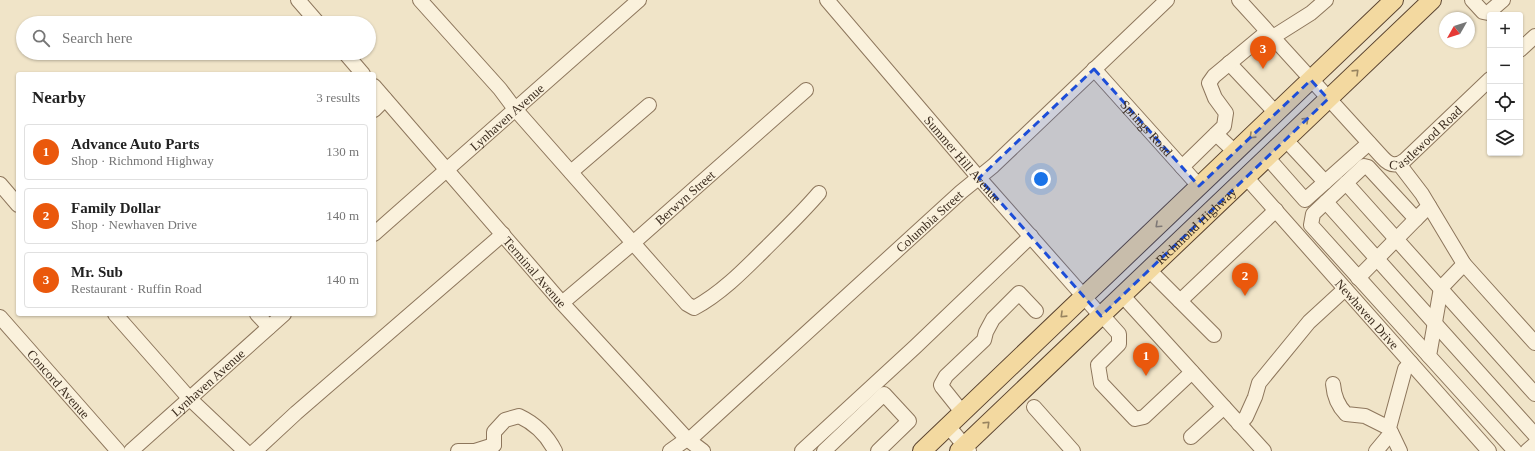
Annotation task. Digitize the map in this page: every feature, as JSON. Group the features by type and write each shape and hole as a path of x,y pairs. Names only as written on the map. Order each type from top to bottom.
{"main road":[{"name":"Richmond Highway","path":"922,451 1394,0"},
{"name":"Richmond Highway","path":"964,449 1101,315 1432,0"}],"street":[{"path":"298,0 312,16"},
{"path":"420,0 500,88 515,109 687,304 694,308 707,300 740,273 802,213 819,193"},
{"name":"Lynhaven Avenue","path":"376,232 639,0"},
{"name":"Summer Hill Avenue","path":"827,0 979,178 1083,296 1119,334 1119,344 1098,365 1101,383 1134,419 1144,417 1192,372"},
{"name":"Columbia Street","path":"670,451 688,440 961,192 979,178 1167,0"},
{"name":"Castlewood Road","path":"1239,0 1385,161 1392,164 1399,164 1487,82"},
{"path":"1182,167 1224,126 1226,113 1215,98 1208,83 1214,76 1229,63 1270,34 1311,13 1326,0"},
{"path":"1472,0 1483,12 1488,13 1503,0"},
{"path":"1522,48 1535,36"},
{"path":"351,60 361,72"},
{"path":"1229,63 1276,113"},
{"name":"Springs Road","path":"1094,70 1199,186"},
{"name":"Terminal Avenue","path":"376,88 562,303 688,440 703,451"},
{"name":"Berwyn Street","path":"562,303 633,243 806,90"},
{"path":"376,108 385,99"},
{"path":"571,172 649,105"},
{"path":"1216,134 1235,152"},
{"path":"1286,140 1325,182"},
{"path":"1267,157 1305,200 1369,143"},
{"path":"1399,164 1429,206 1464,264 1535,344"},
{"path":"1416,219 1368,167 1364,166 1360,168 1312,214 1311,226 1515,451"},
{"name":"Newhaven Drive","path":"1246,177 1489,451"},
{"path":"1346,183 1397,238 1535,394"},
{"path":"0,184 16,203"},
{"path":"1326,202 1378,258 1535,435"},
{"path":"1358,278 1429,206"},
{"path":"1180,301 1276,210"},
{"path":"255,451 296,412 502,234"},
{"path":"802,451 915,347 1030,236"},
{"path":"1429,356 1441,288 1464,264"},
{"path":"1149,270 1214,335"},
{"path":"1239,424 1246,417 1255,397 1259,383 1309,322 1345,289"},
{"path":"962,412 941,385 946,376 984,340 986,332 993,319 1019,293 1036,311"},
{"path":"1122,295 1264,451"},
{"path":"117,316 189,398 244,451"},
{"path":"259,316 269,328"},
{"name":"Lynhaven Avenue","path":"131,451 282,316"},
{"name":"Concord Avenue","path":"0,317 118,451"},
{"path":"1376,451 1390,431 1405,369 1411,363"},
{"path":"1332,384 1334,395 1340,407 1346,414 1365,416 1390,431 1400,451"},
{"path":"831,449 884,394 909,421 878,451"},
{"path":"1034,407 1074,451"},
{"path":"1191,437 1224,407"},
{"path":"458,451 475,451 497,448 494,432 505,420 519,416 530,422 548,437 555,451"},
{"path":"948,426 964,449"},
{"path":"1527,451 1535,444"}],"highlighted area":[{"path":"1094,69 1199,186 1311,80 1328,99 1101,316 979,178"}],"place":[{"name":"Mr. Sub","path":"1263,69"},
{"name":"Family Dollar","path":"1245,296"},
{"name":"Advance Auto Parts","path":"1146,376"}]}
